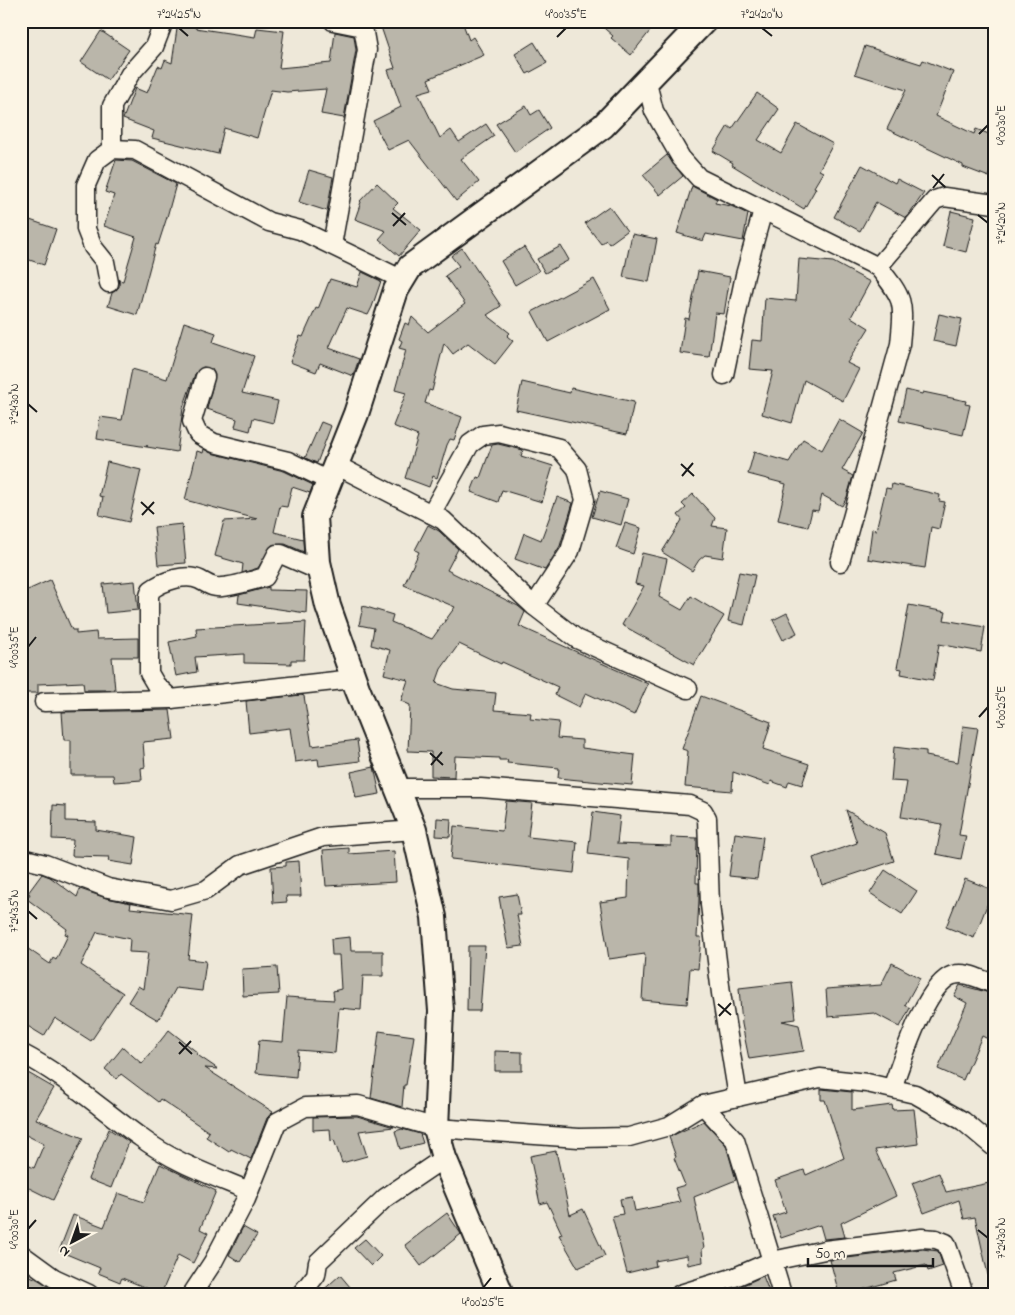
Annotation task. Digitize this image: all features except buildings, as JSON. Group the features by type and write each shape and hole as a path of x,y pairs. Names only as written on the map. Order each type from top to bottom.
{"street":[{"path":"112,149 112,106 130,74 154,47 164,21"},
{"path":"332,245 367,50 364,27 333,21"},
{"path":"501,1294 444,1158 436,1128 441,1011 434,917 414,830 353,679 328,606 320,571 314,517 356,414 401,279 410,267 603,126 646,79 704,21"},
{"path":"646,79 654,111 681,158 699,178 878,267 896,288 904,307 900,344 840,562"},
{"path":"109,283 105,262 93,247 86,229 86,185 97,160 112,149 135,150 269,222 300,230 401,279"},
{"path":"878,267 935,200 944,196 994,204"},
{"path":"724,375 746,275 763,210"},
{"path":"205,377 192,421 198,434 214,443 332,473 432,514 443,520 534,606 577,639 688,690"},
{"path":"432,514 470,444 483,435 499,434 559,448 576,469 585,500 570,551 534,606"},
{"path":"171,699 156,685 149,673 149,596 151,590 172,580 184,578 198,579 209,587 222,587 265,577 277,554 320,571"},
{"path":"44,702 171,699 353,679"},
{"path":"397,788 481,788 569,793 690,805 703,811 707,818 711,914 738,1097"},
{"path":"21,858 45,864 108,888 170,900 206,890 240,864 323,837 414,830"},
{"path":"892,1088 922,1009 941,984 952,975 964,973 994,984"},
{"path":"21,1054 97,1103 140,1138 181,1163 249,1191"},
{"path":"192,1294 213,1262 249,1191 277,1122 305,1107 358,1105 436,1128 579,1138 630,1137 669,1126 703,1105 820,1078 867,1083 915,1094 955,1117 994,1147"},
{"path":"703,1105 735,1140 782,1294"},
{"path":"301,1294 316,1275 318,1262 385,1198 444,1158"},
{"path":"680,1294 735,1277 772,1261 825,1250 922,1238 936,1239 946,1243 964,1294"},
{"path":"21,1254 54,1278 89,1294"}]}
